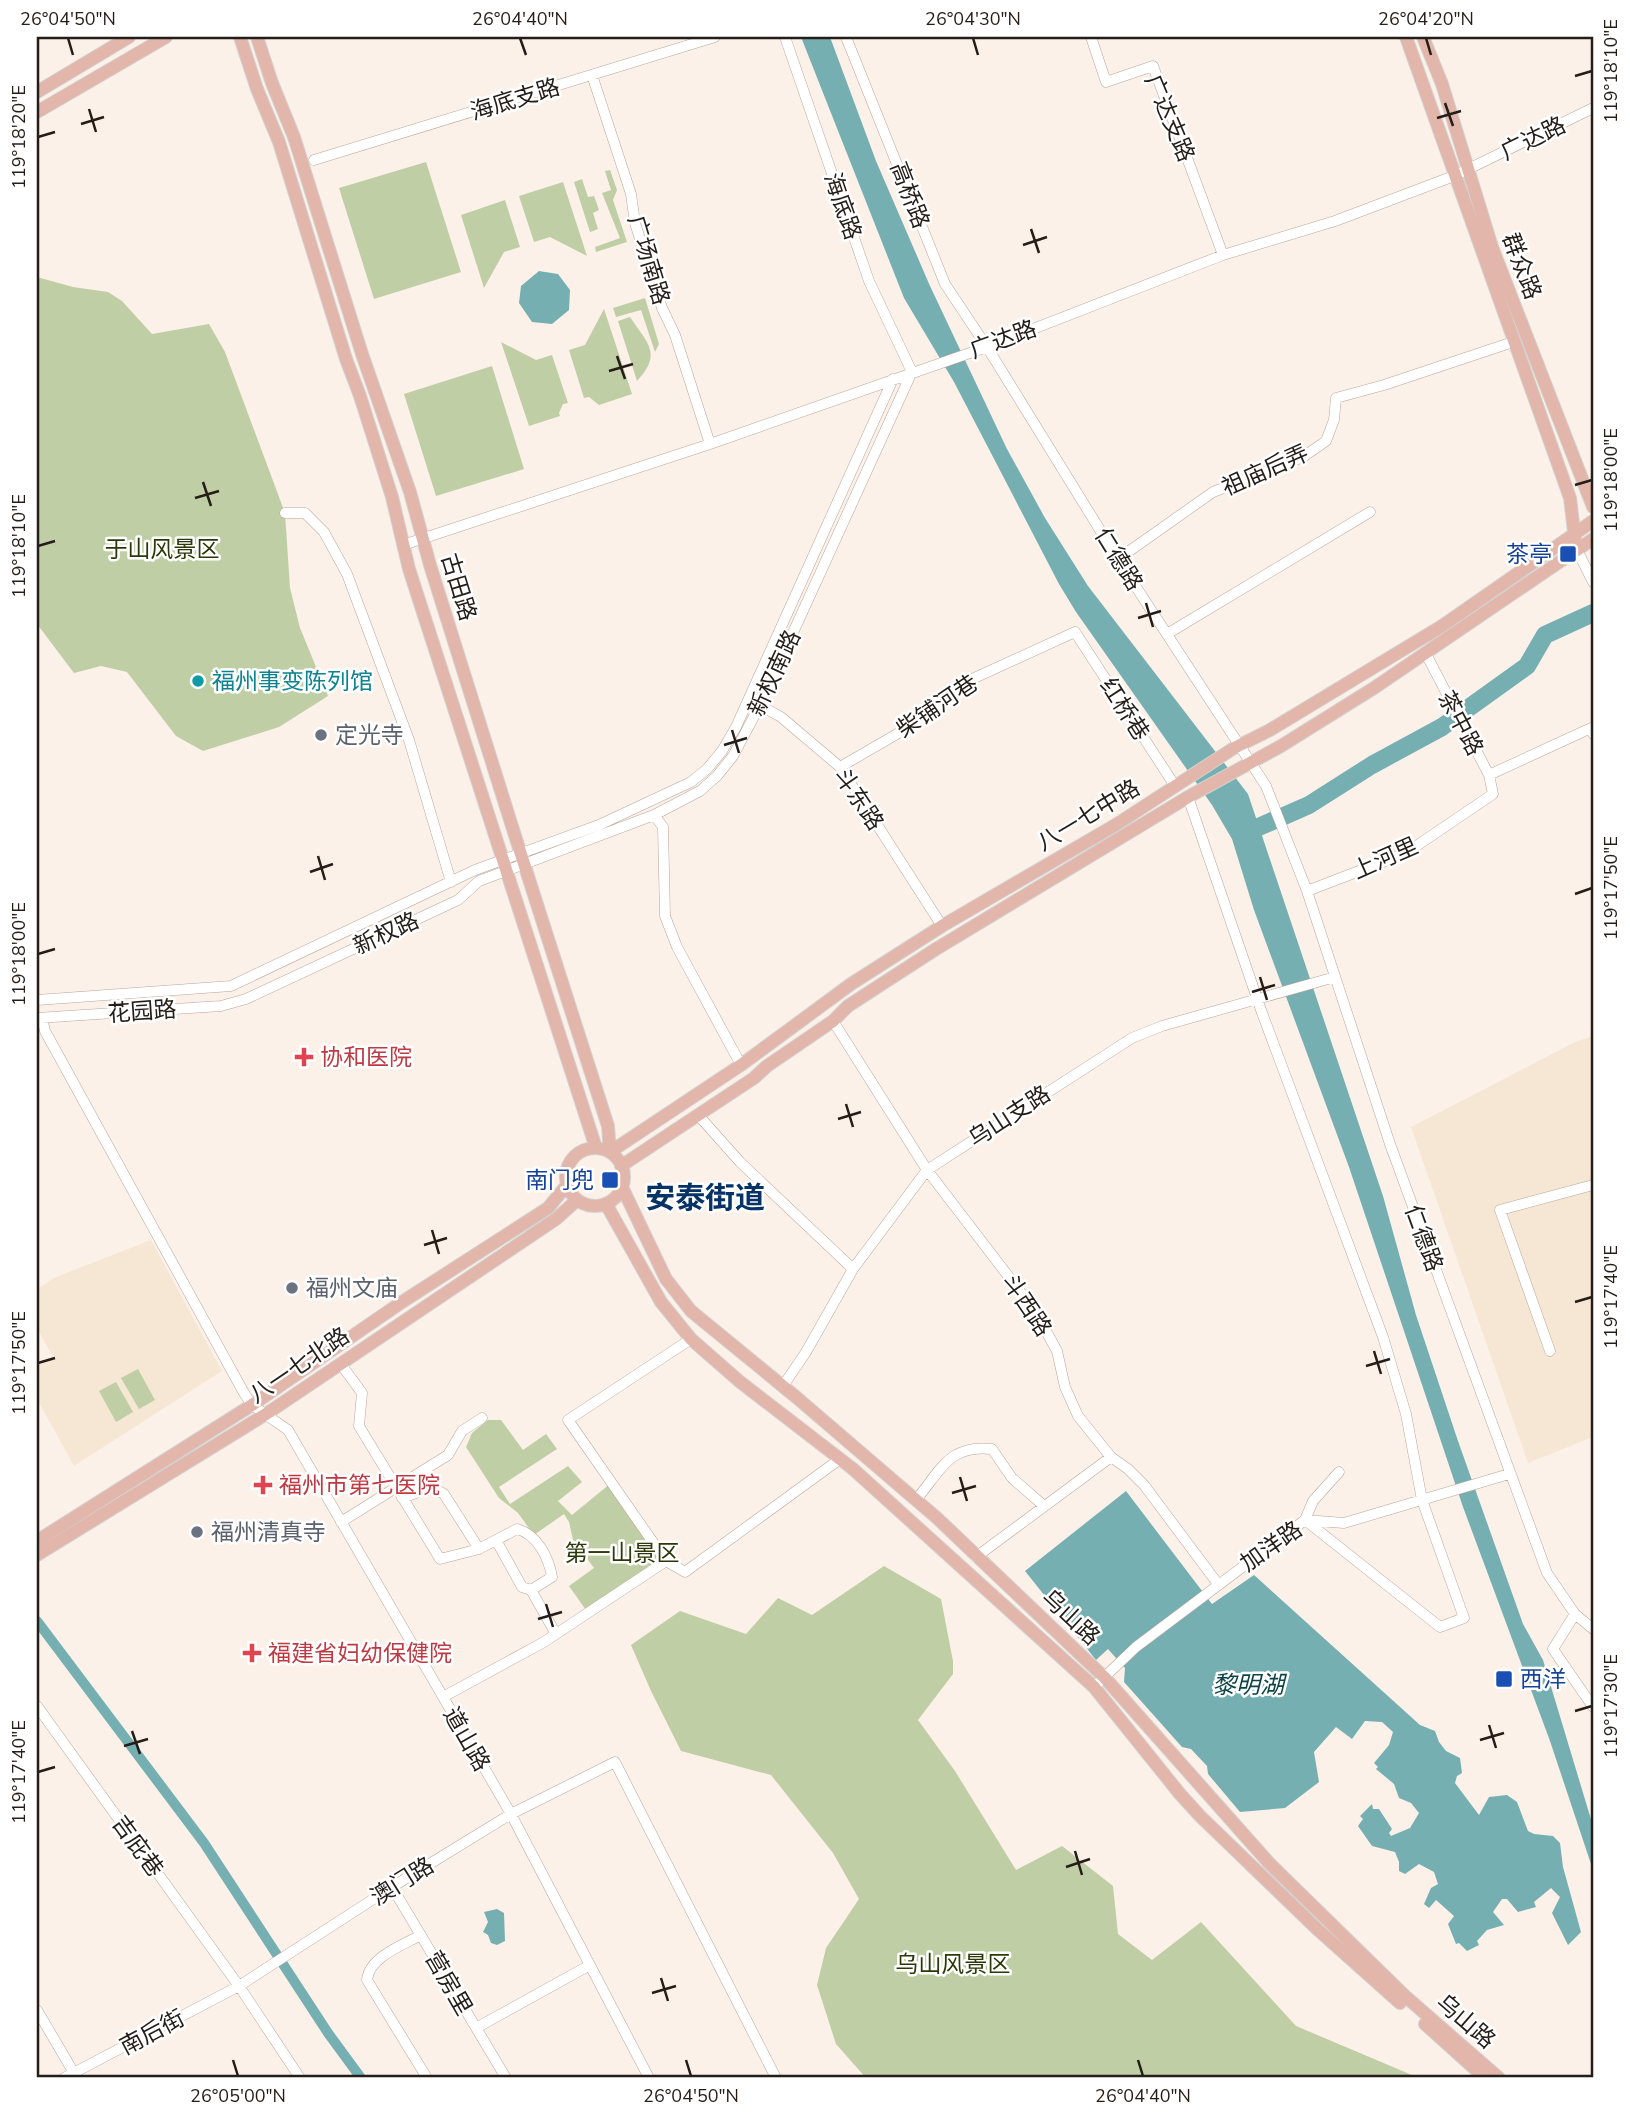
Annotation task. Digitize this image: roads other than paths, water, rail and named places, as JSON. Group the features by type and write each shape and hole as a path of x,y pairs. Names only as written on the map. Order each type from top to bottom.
{"main road":[{"path":"37,92 129,37"},
{"path":"37,112 166,37"},
{"name":"古田路","path":"240,37 257,89 279,142 392,497 403,545 596,1148"},
{"name":"古田路","path":"257,37 294,137 362,354 410,492 522,859 608,1126 610,1152"},
{"path":"1406,37 1570,498 1577,550"},
{"name":"群众路","path":"1423,37 1442,84 1492,247 1593,507"},
{"name":"八一七中路","path":"610,1152 741,1065 851,984 942,926 1117,824 1228,752 1270,730 1442,626 1593,521"},
{"name":"八一七中路","path":"621,1166 699,1116 833,1021 848,1006 936,949 1247,762 1281,746 1426,654 1593,539"},
{"path":"37,1541 252,1405 413,1295 548,1208 567,1185 568,1167 579,1153 596,1148 610,1152 621,1166 624,1180 622,1187 606,1204 591,1206 577,1200 567,1185"},
{"name":"乌山路","path":"622,1187 666,1279 691,1311 783,1385 916,1500 1105,1678 1269,1863 1405,1996 1499,2078"},
{"name":"八一七北路","path":"37,1555 266,1414 556,1219 577,1200"},
{"name":"乌山路","path":"606,1204 661,1302 691,1339 739,1381 840,1460 948,1553 1094,1687 1200,1816 1316,1928 1485,2078"}],"street":[{"name":"海底支路","path":"314,160 715,37"},
{"name":"海底路","path":"785,37 869,281 912,372"},
{"name":"高桥路","path":"846,37 945,284 987,347"},
{"name":"广达支路","path":"1091,37 1107,82 1153,66 1223,255"},
{"name":"广场南路","path":"592,75 631,194 635,223 662,308 675,335 710,444"},
{"name":"广达路","path":"403,545 710,444 987,347 1223,255 1335,221 1454,176 1593,108"},
{"name":"祖庙后弄","path":"1118,559 1213,492 1303,457 1326,441 1334,420 1336,398 1513,342"},
{"name":"仁德路","path":"987,347 1118,559 1240,745 1247,762 1275,806 1307,891 1390,1144 1547,1573 1574,1614 1593,1629"},
{"name":"新权南路","path":"522,859 654,815 700,791 733,757 760,705 912,372"},
{"name":"新权南路","path":"522,859 691,782 707,769 722,751 749,699 893,379"},
{"path":"1167,634 1370,512"},
{"path":"285,513 304,513 324,532 346,574 408,740 451,882"},
{"path":"1577,550 1593,582"},
{"name":"柴铺河巷","path":"840,767 909,727 970,680 1075,632"},
{"name":"红桥巷","path":"1075,632 1176,786"},
{"name":"茶中路","path":"1426,654 1489,775 1493,794"},
{"name":"斗东路","path":"749,699 781,717 840,767 942,926"},
{"path":"1489,775 1591,728 1593,734"},
{"name":"上河里","path":"1307,891 1406,853 1493,794"},
{"path":"1188,797 1258,999 1388,1354 1406,1413 1422,1500 1464,1619 1440,1627 1305,1520 1313,1501 1339,1472"},
{"path":"654,815 663,827 665,916 677,947 741,1065"},
{"name":"新权路","path":"242,982 451,882 522,859"},
{"name":"新权路","path":"246,999 458,900 479,881 504,865"},
{"name":"乌山支路","path":"783,1385 806,1352 853,1269 927,1170 1132,1038 1162,1026 1335,978"},
{"name":"花园路","path":"37,1000 215,989 242,982"},
{"name":"花园路","path":"39,1018 221,1006 246,999"},
{"path":"39,1018 252,1405"},
{"name":"斗西路","path":"833,1021 927,1170 1035,1311 1057,1351 1071,1403 1088,1430 1111,1457 1144,1485 1218,1584"},
{"path":"699,1116 740,1162 853,1269"},
{"path":"1550,1351 1500,1210 1593,1185"},
{"path":"691,1339 568,1420 666,1562 685,1572 840,1460"},
{"path":"340,1363 362,1393 359,1426 440,1559 479,1549 517,1530 527,1532 534,1537 551,1568 552,1577 531,1590"},
{"name":"道山路","path":"252,1405 288,1430 510,1814 649,2078"},
{"path":"400,1494 448,1455 462,1431 482,1418"},
{"path":"916,1500 956,1452 976,1447 992,1449 1012,1478 1044,1506"},
{"path":"976,1557 1111,1457"},
{"name":"加洋路","path":"1094,1687 1119,1661 1305,1520 1344,1523 1509,1474"},
{"path":"341,1522 400,1494 432,1487 444,1494 479,1549"},
{"path":"496,1540 522,1587 531,1590 556,1634"},
{"path":"443,1697 556,1634 666,1562"},
{"path":"1574,1614 1553,1650 1593,1707"},
{"name":"吉庇巷","path":"37,1706 239,1986 300,2078"},
{"name":"澳门路","path":"239,1986 391,1887 510,1814 615,1762 776,2078"},
{"name":"营房里","path":"391,1887 506,2078"},
{"path":"421,1935 376,1961 369,1970 368,1980 427,2078"},
{"path":"476,2028 590,1965"},
{"name":"南后街","path":"69,2076 239,1986"},
{"path":"37,2010 69,2076"}],"water":[{"path":"801,37 830,37 876,161 930,286 1007,449 1045,518 1088,586 1248,794 1383,1196 1416,1315 1458,1441 1523,1624 1543,1660 1593,1826 1593,1870 1550,1741 1463,1507 1349,1167 1254,910 1232,839 1212,805 1059,584 954,382 904,298"},
{"path":"539,271 558,274 570,290 569,310 552,324 532,322 519,303 521,286"},
{"name":"黎明湖","path":"1126,1491 1212,1604 1254,1575 1420,1725 1435,1731 1446,1751 1460,1758 1462,1773 1457,1776 1455,1783 1479,1815 1489,1797 1507,1795 1517,1802 1528,1831 1553,1836 1560,1843 1563,1867 1581,1932 1568,1945 1552,1913 1560,1897 1551,1888 1534,1902 1536,1907 1518,1912 1507,1899 1502,1899 1493,1912 1504,1925 1487,1930 1477,1941 1479,1945 1467,1951 1459,1943 1456,1944 1448,1924 1454,1916 1436,1900 1429,1908 1424,1904 1431,1888 1438,1884 1434,1872 1419,1864 1405,1874 1399,1871 1395,1852 1372,1846 1358,1826 1363,1819 1360,1816 1372,1804 1373,1809 1379,1809 1392,1829 1389,1833 1391,1836 1410,1828 1419,1813 1411,1803 1399,1798 1394,1784 1376,1769 1378,1767 1374,1763 1389,1745 1393,1732 1382,1722 1365,1721 1352,1739 1336,1727 1314,1752 1319,1782 1285,1808 1240,1812 1208,1774 1207,1766 1191,1749 1182,1747 1124,1682 1125,1668 1108,1649 1096,1660 1025,1571"},
{"path":"497,1909 504,1913 505,1941 497,1945 491,1943 488,1935 483,1932 488,1922 484,1912"}],"waterway":[{"path":"1245,833 1309,805 1372,765 1442,727 1527,666 1545,635 1593,613"},
{"path":"37,1621 204,1843 328,2033 361,2078"}],"place":[{"name":"茶亭","path":"1568,554"},
{"name":"福州事变陈列馆","path":"198,681"},
{"name":"定光寺","path":"321,735"},
{"name":"协和医院","path":"304,1057"},
{"name":"南门兜","path":"610,1180"},
{"name":"福州文庙","path":"292,1288"},
{"name":"福州市第七医院","path":"263,1485"},
{"name":"福州清真寺","path":"197,1532"},
{"name":"福建省妇幼保健院","path":"252,1653"},
{"name":"西洋","path":"1504,1679"}],"district":[{"name":"安泰街道","path":"705,1198"}],"park label":[{"name":"于山风景区","path":"162,549"},
{"name":"第一山景区","path":"622,1553"},
{"name":"乌山风景区","path":"953,1964"}]}
